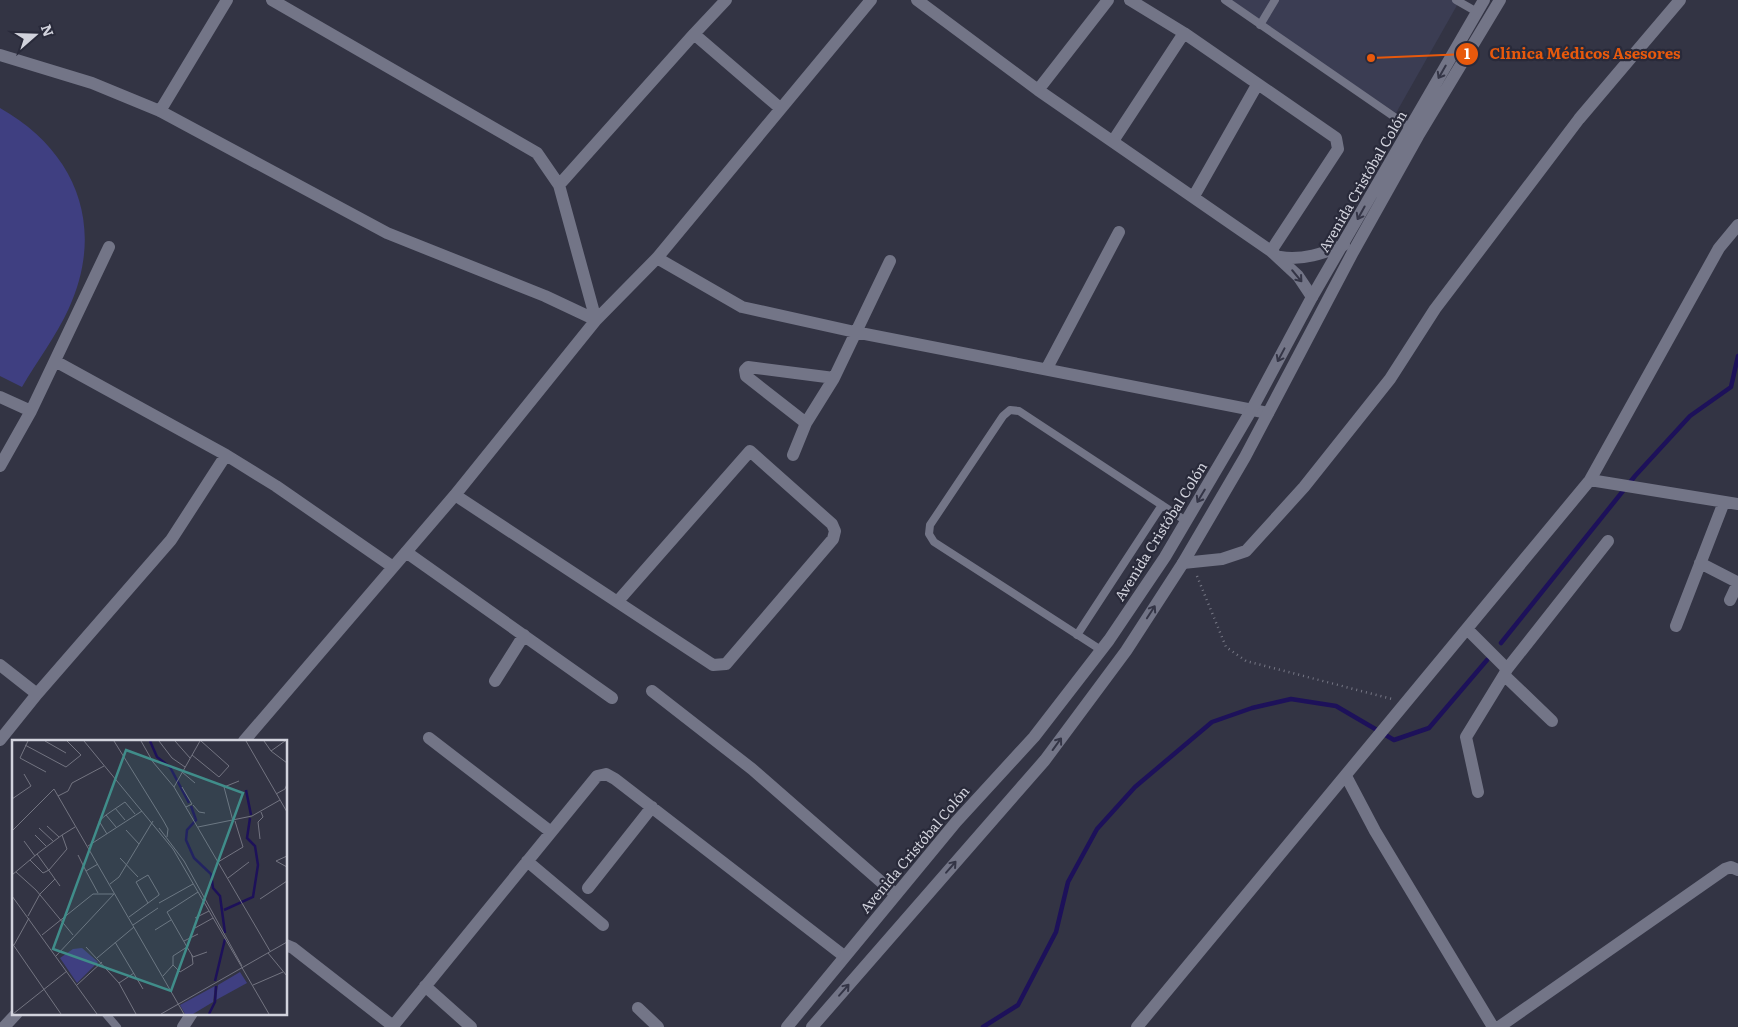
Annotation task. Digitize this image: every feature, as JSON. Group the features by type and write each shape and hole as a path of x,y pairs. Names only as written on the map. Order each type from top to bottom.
{"street":[{"path":"160,111 226,0"},
{"path":"272,0 537,154 559,185 596,320"},
{"path":"559,185 726,0"},
{"path":"245,740 455,495 596,320 657,258 871,0"},
{"path":"917,0 1038,90 1276,254 1298,276 1312,298"},
{"path":"1038,90 1108,0"},
{"path":"1130,0 1184,33 1336,138 1338,149 1276,254"},
{"name":"Avenida Cristóbal Colón","path":"787,1027 956,822 1034,736 1101,650 1165,557 1252,409 1312,298 1484,0"},
{"name":"Avenida Cristóbal Colón","path":"812,1027 1045,760 1188,563 1353,252 1418,136 1500,0"},
{"path":"1188,563 1222,559 1246,551 1304,487 1390,379 1435,309 1579,119 1680,0"},
{"path":"1113,141 1184,33"},
{"path":"694,34 780,108"},
{"path":"0,55 92,83 160,111 387,233 545,296 596,320"},
{"path":"1194,196 1258,85"},
{"path":"1137,1027 1590,480 1719,248 1738,225"},
{"path":"1047,368 1119,232"},
{"path":"1276,254 1290,259 1312,256 1344,245"},
{"path":"0,466 31,411 109,247"},
{"path":"657,258 742,307 855,332 1047,368 1268,413"},
{"path":"793,455 806,423 834,378 890,261"},
{"path":"55,361 226,455 276,486 393,567"},
{"path":"806,423 746,376 745,370 748,368 834,378"},
{"path":"0,397 31,411"},
{"path":"455,495 713,665 720,666 726,664 833,539 835,532 832,524 750,451 618,601"},
{"path":"0,740 37,694 171,540 226,455"},
{"path":"1590,480 1738,504"},
{"path":"1676,626 1724,502"},
{"path":"1478,792 1466,737 1505,672 1608,541"},
{"path":"406,552 612,698"},
{"path":"1700,563 1735,581 1737,586 1730,600"},
{"path":"1467,629 1552,721"},
{"path":"495,681 524,635"},
{"path":"0,665 37,694"},
{"path":"652,692 752,768 895,894"},
{"path":"429,738 551,832"},
{"path":"288,946 392,1026 597,776 606,774 615,778 844,956"},
{"path":"1346,776 1375,831 1493,1027"},
{"path":"588,888 652,807"},
{"path":"527,861 603,924"},
{"path":"1499,1027 1725,869 1731,867 1738,870"},
{"path":"425,986 471,1027"},
{"path":"638,1008 658,1027"},
{"path":"4,1027 16,1014"},
{"path":"183,1027 191,1014"}],"lane":[{"path":"1225,0 1410,127"},
{"path":"1260,25 1275,0"},
{"path":"1456,0 1477,12"},
{"path":"1101,650 934,542 928,534 930,526 1003,416 1010,410 1019,411 1186,521"},
{"path":"1077,635 1162,505"},
{"path":"106,1014 118,1027"}],"path":[{"path":"1188,563 1226,647 1246,661 1406,702"}],"shaded area":[{"path":"1228,0 1460,0 1396,113"},
{"path":"0,108 26,126 48,146 65,169 77,193 83,220 85,248 80,278 64,318 22,387 0,376"}],"waterway":[{"path":"1501,643 1635,476 1690,416 1731,387 1738,356"},
{"path":"983,1027 1018,1005 1056,932 1068,882 1097,829 1135,787 1212,722 1252,708 1291,699 1336,706 1394,740 1429,728 1487,660"}],"place":[{"name":"Clínica Médicos Asesores","path":"1371,58"}]}
